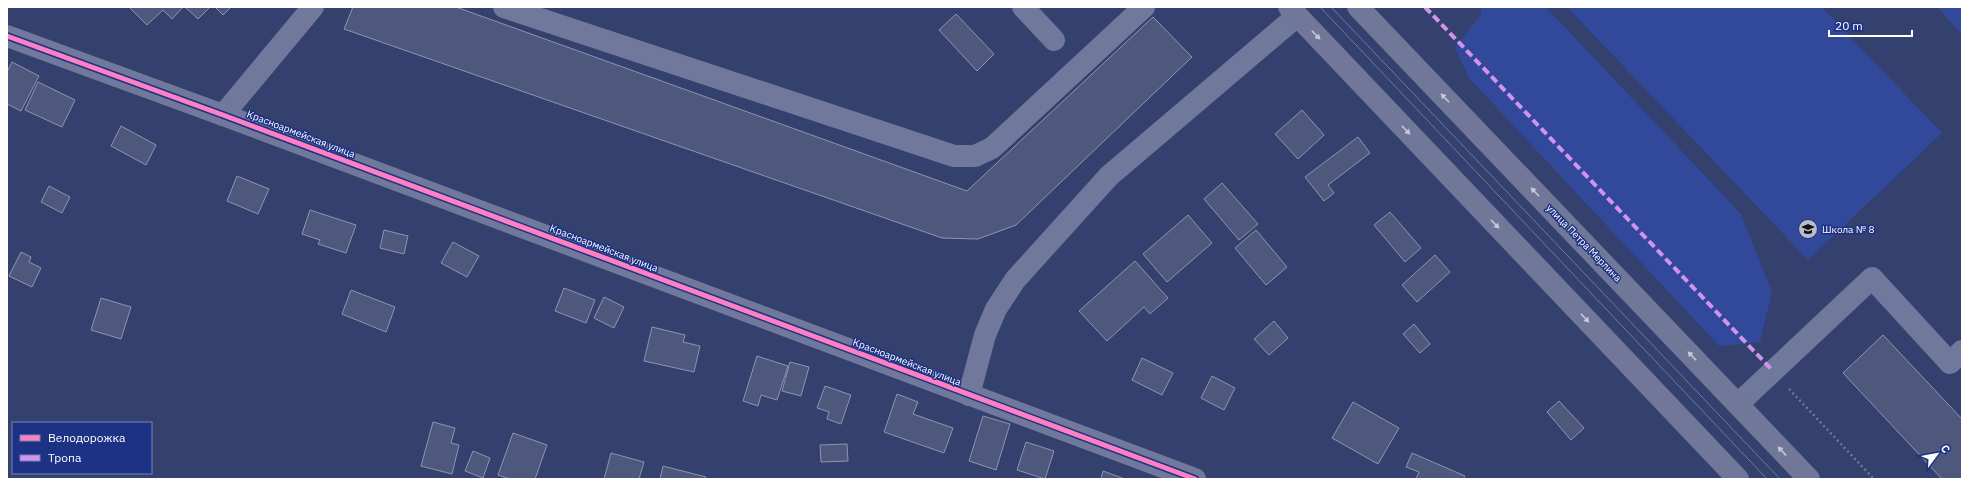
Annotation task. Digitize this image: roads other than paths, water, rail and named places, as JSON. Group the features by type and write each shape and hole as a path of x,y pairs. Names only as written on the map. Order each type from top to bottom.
{"main road":[{"name":"улица Петра Мерлина","path":"1358,7 1808,479"},
{"path":"1300,10 1738,479"}],"street":[{"path":"223,115 313,7"},
{"path":"504,7 954,156 975,156 992,148 1144,7"},
{"path":"1023,7 1054,40"},
{"path":"969,395 985,335 996,309 1014,280 1109,176 1300,10"},
{"name":"Красноармейская улица","path":"7,36 223,115 1195,479"},
{"path":"1738,404 1872,278 1958,363"}],"tram line":[{"path":"1320,7 1767,479"},
{"path":"1331,7 1780,479"}],"place":[{"name":"Школа № 8","path":"1808,229"}]}
